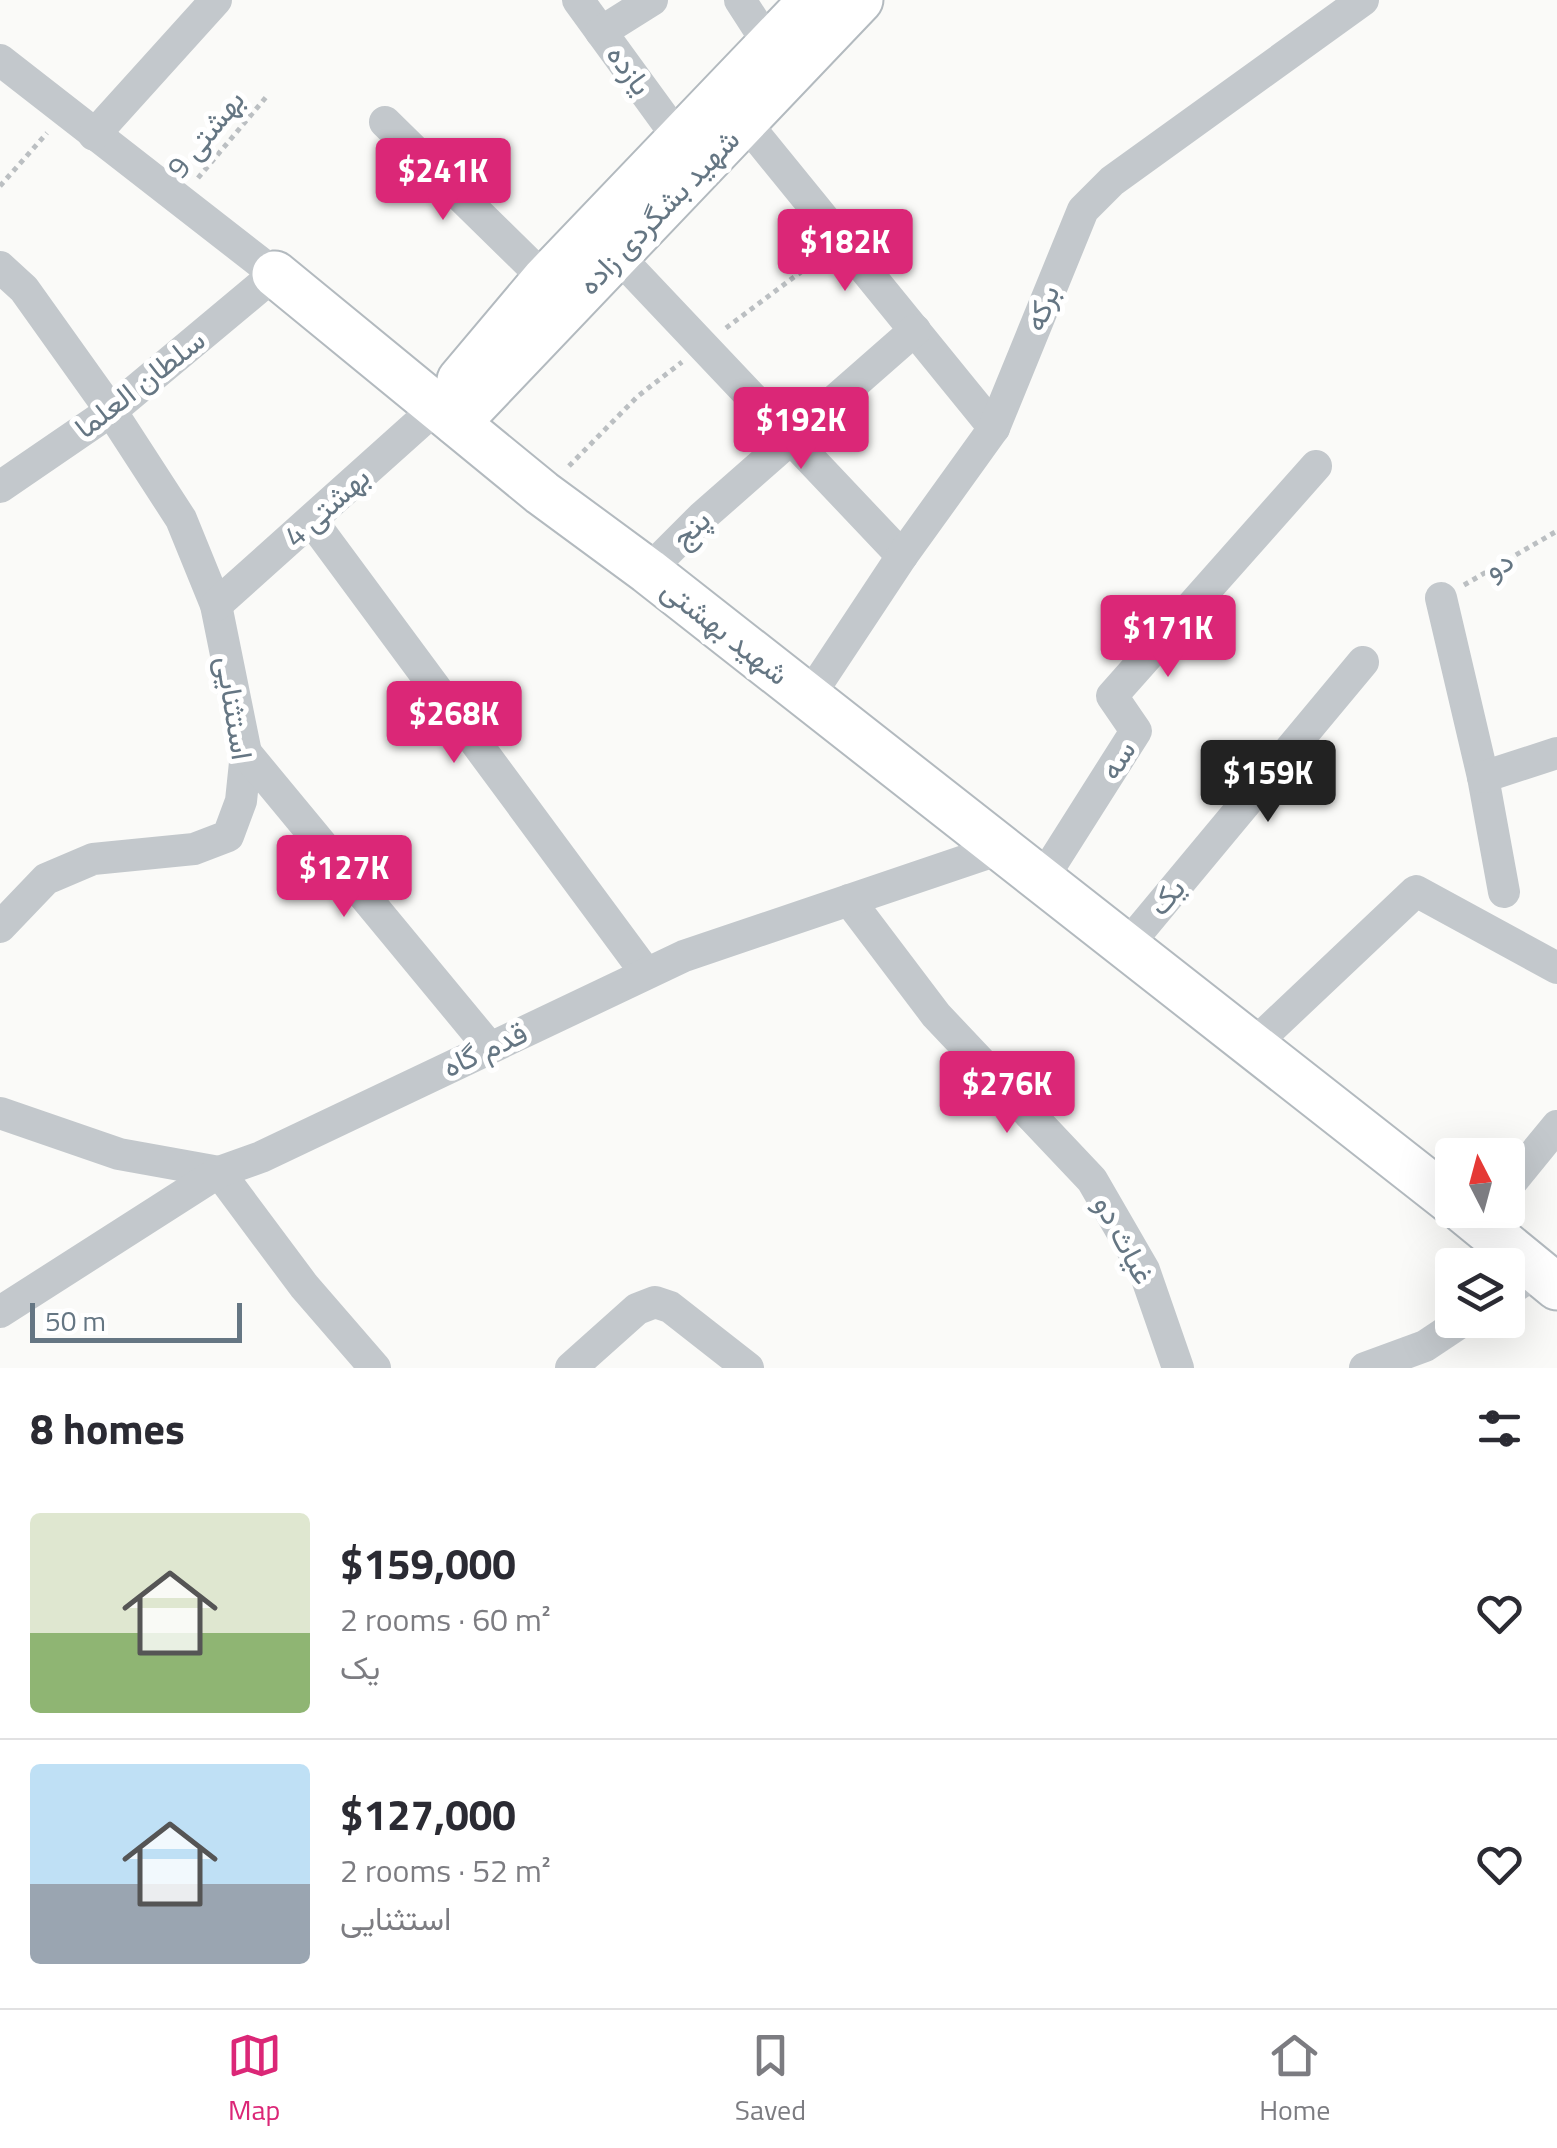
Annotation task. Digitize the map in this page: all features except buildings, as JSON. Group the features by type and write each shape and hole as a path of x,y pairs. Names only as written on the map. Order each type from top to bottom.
{"street":[{"name":"یازده","path":"578,0 692,152"},
{"path":"601,32 652,0"},
{"path":"740,0 769,45"},
{"name":"شهید بشگردی زاده","path":"447,415 618,255 769,45 812,0"},
{"name":"شهید بشگردی زاده","path":"447,415 546,279 692,152 744,122 860,0"},
{"name":"برکه","path":"808,698 902,556 994,428 1083,210 1112,181 1364,0"},
{"path":"94,134 204,5"},
{"name":"شهید بهشتی","path":"0,60 275,274 542,493 648,571 1126,948 1435,1185"},
{"path":"385,122 546,279"},
{"path":"744,122 994,428"},
{"path":"618,255 902,556"},
{"name":"استثنایی","path":"0,268 24,289 182,518 216,605 246,754 241,801 228,836 194,849 93,860 46,879 0,927"},
{"name":"سلطان العلما","path":"0,487 111,411 275,274"},
{"name":"پنج","path":"648,571 702,517 914,330"},
{"name":"بهشتی 4","path":"216,605 312,521 447,415"},
{"name":"سه","path":"1041,881 1136,731 1112,696 1316,466"},
{"path":"312,521 646,974"},
{"path":"1441,598 1483,777 1504,892"},
{"name":"یک","path":"1126,948 1362,662"},
{"path":"1483,777 1557,752"},
{"path":"246,754 490,1048"},
{"name":"قدم گاه","path":"0,1312 220,1172 261,1157 684,956 1000,849"},
{"path":"1252,1046 1416,891 1557,968"},
{"name":"غیاث دو","path":"849,900 936,1015 1092,1180 1144,1270 1178,1368"},
{"path":"0,1112 119,1154 220,1172 304,1286 375,1368"},
{"path":"1525,1165 1557,1126"},
{"name":"شهید بهشتی","path":"1485,1228 1534,1283"},
{"path":"572,1368 637,1309 655,1302 670,1307 748,1368"},
{"path":"1365,1368 1423,1357 1444,1338"}],"path":[{"name":"بهشتی 9","path":"180,201 267,96"},
{"path":"0,186 66,112"},
{"name":"دو","path":"1441,598 1557,531"}]}
